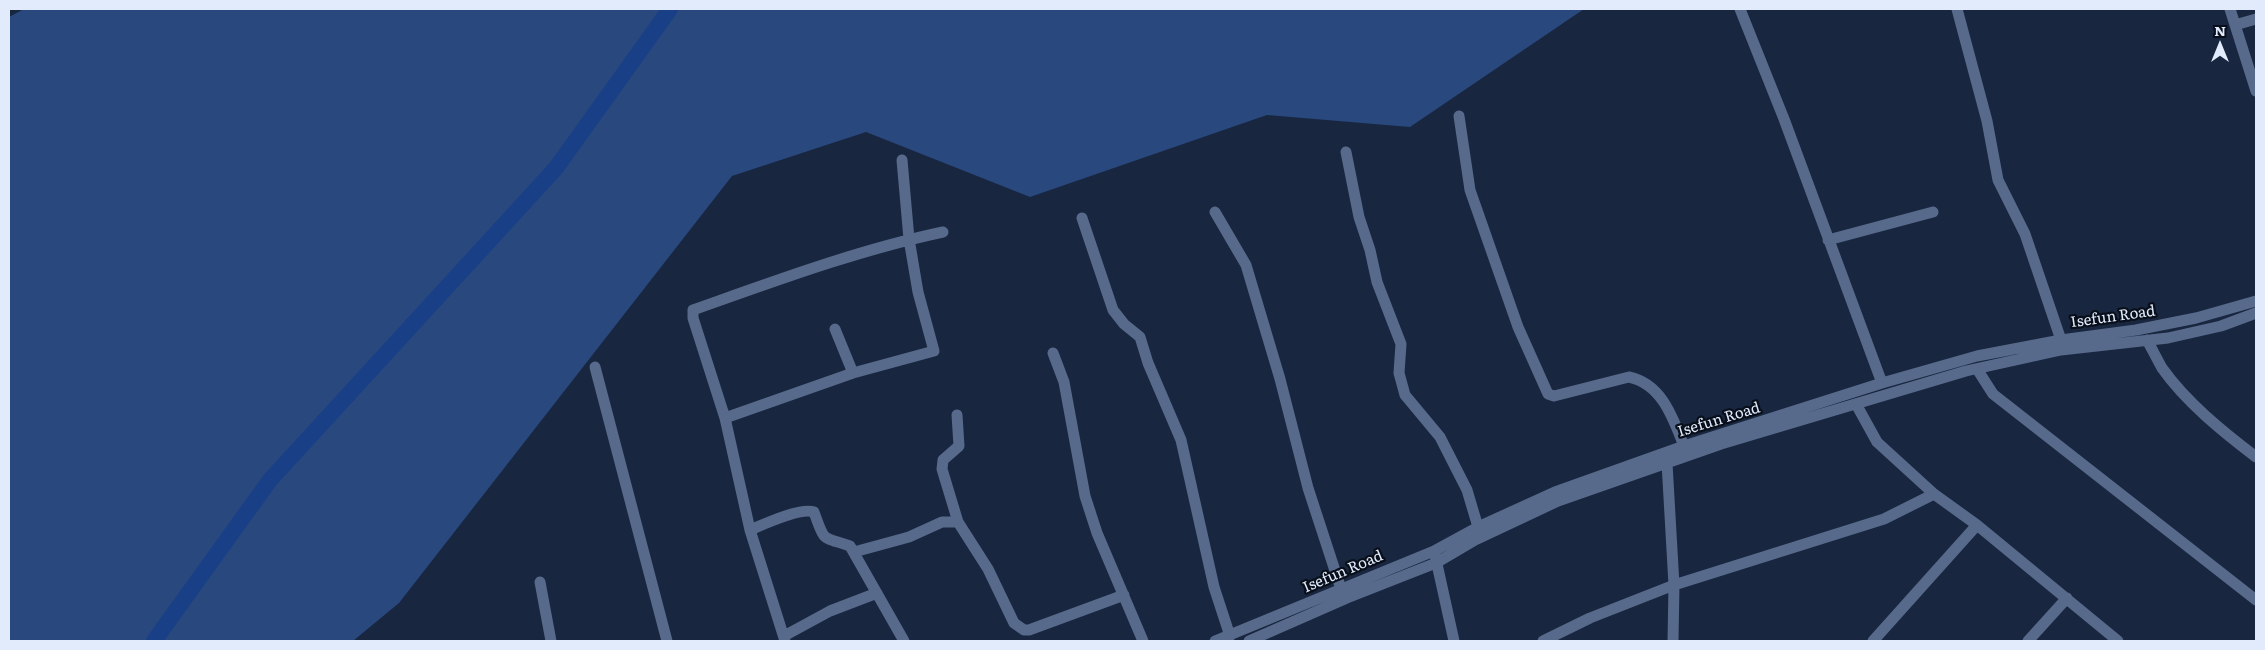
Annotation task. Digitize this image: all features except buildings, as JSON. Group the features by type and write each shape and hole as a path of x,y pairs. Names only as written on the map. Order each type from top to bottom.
{"street":[{"path":"1740,9 1784,119 1882,383"},
{"path":"1957,9 1987,121 1998,180 2025,234 2060,340"},
{"path":"2230,9 2256,91"},
{"path":"2235,25 2256,19"},
{"path":"1459,116 1470,190 1518,327 1548,394 1554,396 1629,376 1638,378 1669,406 1684,446"},
{"path":"1346,152 1359,217 1370,250 1377,282 1401,344 1399,373 1405,395 1440,437 1467,490 1478,527"},
{"path":"725,418 853,373 934,351 918,292 909,239 902,160"},
{"path":"1215,212 1235,245 1248,272 1280,379 1308,488 1341,589"},
{"path":"1828,240 1933,212"},
{"path":"1082,218 1112,310 1124,324 1140,337 1148,363 1181,440 1214,587 1230,636"},
{"path":"877,593 830,612 784,638 750,530 725,418 692,318 693,310 789,276 909,239 943,232"},
{"name":"Isefun Road","path":"1215,641 1434,550 1478,527 1555,492 1684,446 1882,383 1976,356 2060,340 2136,330 2196,318 2256,301"},
{"name":"Isefun Road","path":"1249,641 1436,563 1474,540 1558,501 1721,444 1977,369 2061,350 2147,340 2221,326 2256,313"},
{"path":"835,329 853,373"},
{"path":"2147,340 2162,367 2176,384 2208,416 2256,457"},
{"path":"1054,353 1064,382 1085,496 1097,533 1143,641"},
{"path":"595,366 667,641"},
{"path":"1977,369 1993,394 2256,600"},
{"path":"1856,404 1877,442 1934,494 1977,525 1995,542 2067,598 2118,641"},
{"path":"957,415 959,446 944,460 942,469 958,522 988,569 1014,623 1024,630 1069,616 1124,595"},
{"path":"1668,463 1674,585 1673,641"},
{"path":"1543,641 1590,618 1674,585 1884,519 1934,494"},
{"path":"750,530 810,510 814,512 824,537 829,541 850,546 904,641"},
{"path":"854,552 909,537 942,522 958,522"},
{"path":"1873,641 1977,525"},
{"path":"1434,550 1454,641"},
{"path":"540,582 552,641"},
{"path":"2028,641 2067,598"}],"shaded area":[{"path":"24,9 1584,9 1410,127 1267,115 1030,197 866,132 732,176 399,603 353,641 9,641 9,17"}],"waterway":[{"path":"154,641 270,480 556,168 670,9"}]}
